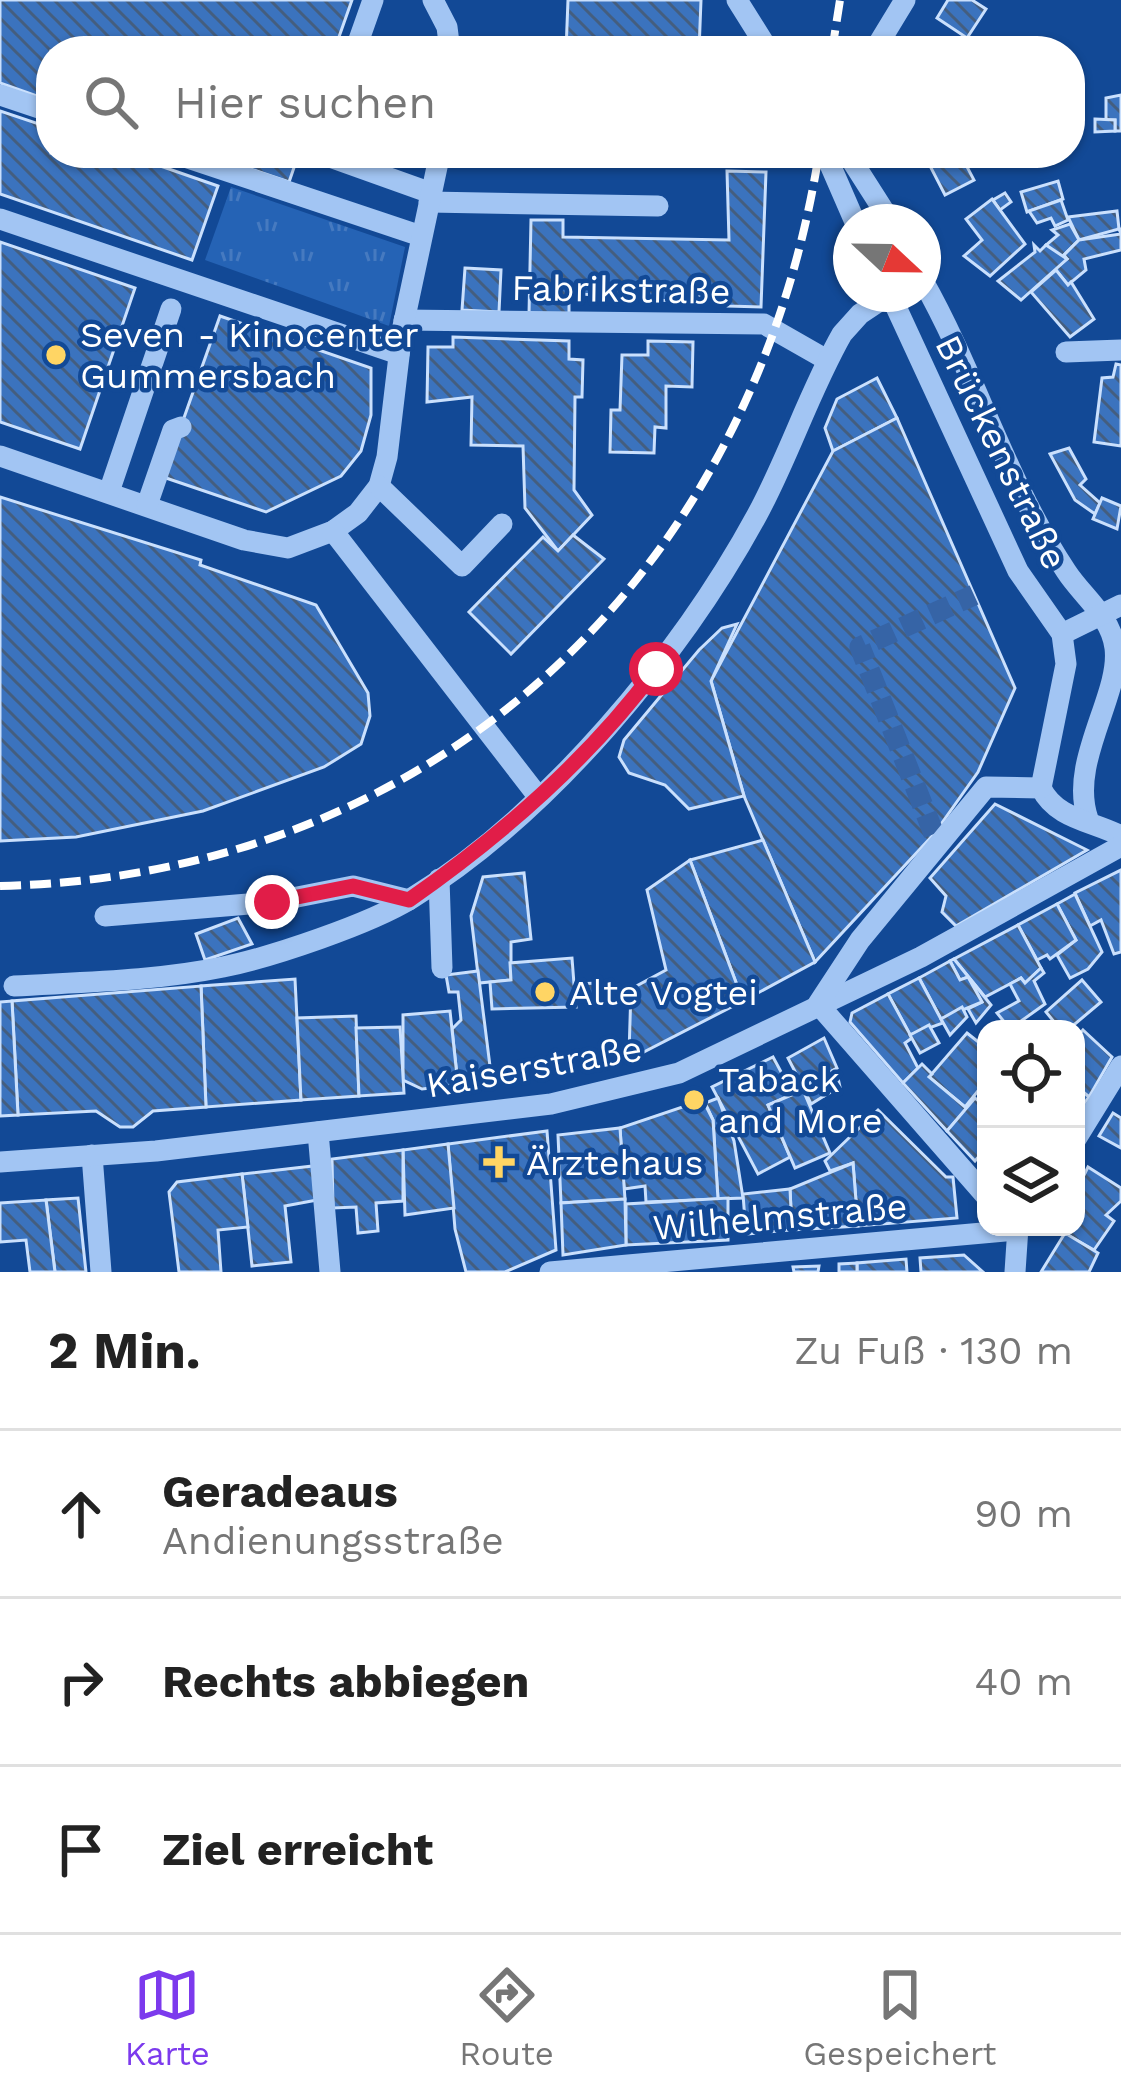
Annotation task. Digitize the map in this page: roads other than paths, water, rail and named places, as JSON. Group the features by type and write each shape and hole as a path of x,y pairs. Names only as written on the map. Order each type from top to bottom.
{"street":[{"path":"360,36 373,0"},
{"path":"433,0 448,36"},
{"path":"737,0 760,36"},
{"path":"883,36 905,0"},
{"path":"0,95 36,107"},
{"path":"218,168 421,236"},
{"path":"357,168 430,197 658,206"},
{"path":"0,456 270,545 288,548 333,531 358,513 379,486 404,320 437,168"},
{"path":"832,168 847,204"},
{"path":"857,168 880,204"},
{"path":"0,218 399,354"},
{"path":"109,492 171,309"},
{"path":"14,986 225,967 409,900 439,880 538,795 623,709 686,632 757,514 827,360 863,312"},
{"name":"Brückenstraße","path":"898,312 1018,571 1062,634"},
{"name":"Brückenstraße","path":"940,312 1024,502 1067,574 1112,611"},
{"name":"Fabrikstraße","path":"404,320 764,324 827,360"},
{"path":"1066,352 1121,350"},
{"path":"147,505 173,430 181,428"},
{"path":"379,486 462,566 502,524"},
{"path":"333,531 538,795"},
{"path":"1040,788 1066,664 1062,634 1112,611 1116,650 1084,774 1088,819"},
{"path":"977,1186 818,1004 938,838 986,787 1040,788"},
{"path":"1040,788 1060,813 1088,819 1121,836"},
{"name":"Kaiserstraße","path":"0,1162 318,1132 605,1093 680,1072 921,958 1121,846"},
{"path":"439,880 442,968"},
{"path":"105,916 272,902 353,886 409,900"},
{"path":"1083,1128 1121,1066"},
{"path":"318,1132 330,1272"},
{"path":"92,1155 101,1272"},
{"name":"Wilhelmstraße","path":"550,1272 977,1232"},
{"path":"1016,1236 1016,1272"}],"tunnel":[{"path":"934,834 860,647 974,595"}],"railway":[{"path":"834,36 840,0"},
{"path":"0,886 157,869 302,827 432,761 548,674 645,568 724,445 783,306 815,168"}],"place":[{"name":"Seven - Kinocenter Gummersbach","path":"56,355"},
{"name":"Alte Vogtei","path":"545,992"},
{"name":"Taback and More","path":"694,1100"},
{"name":"Ärztehaus","path":"499,1162"}]}
